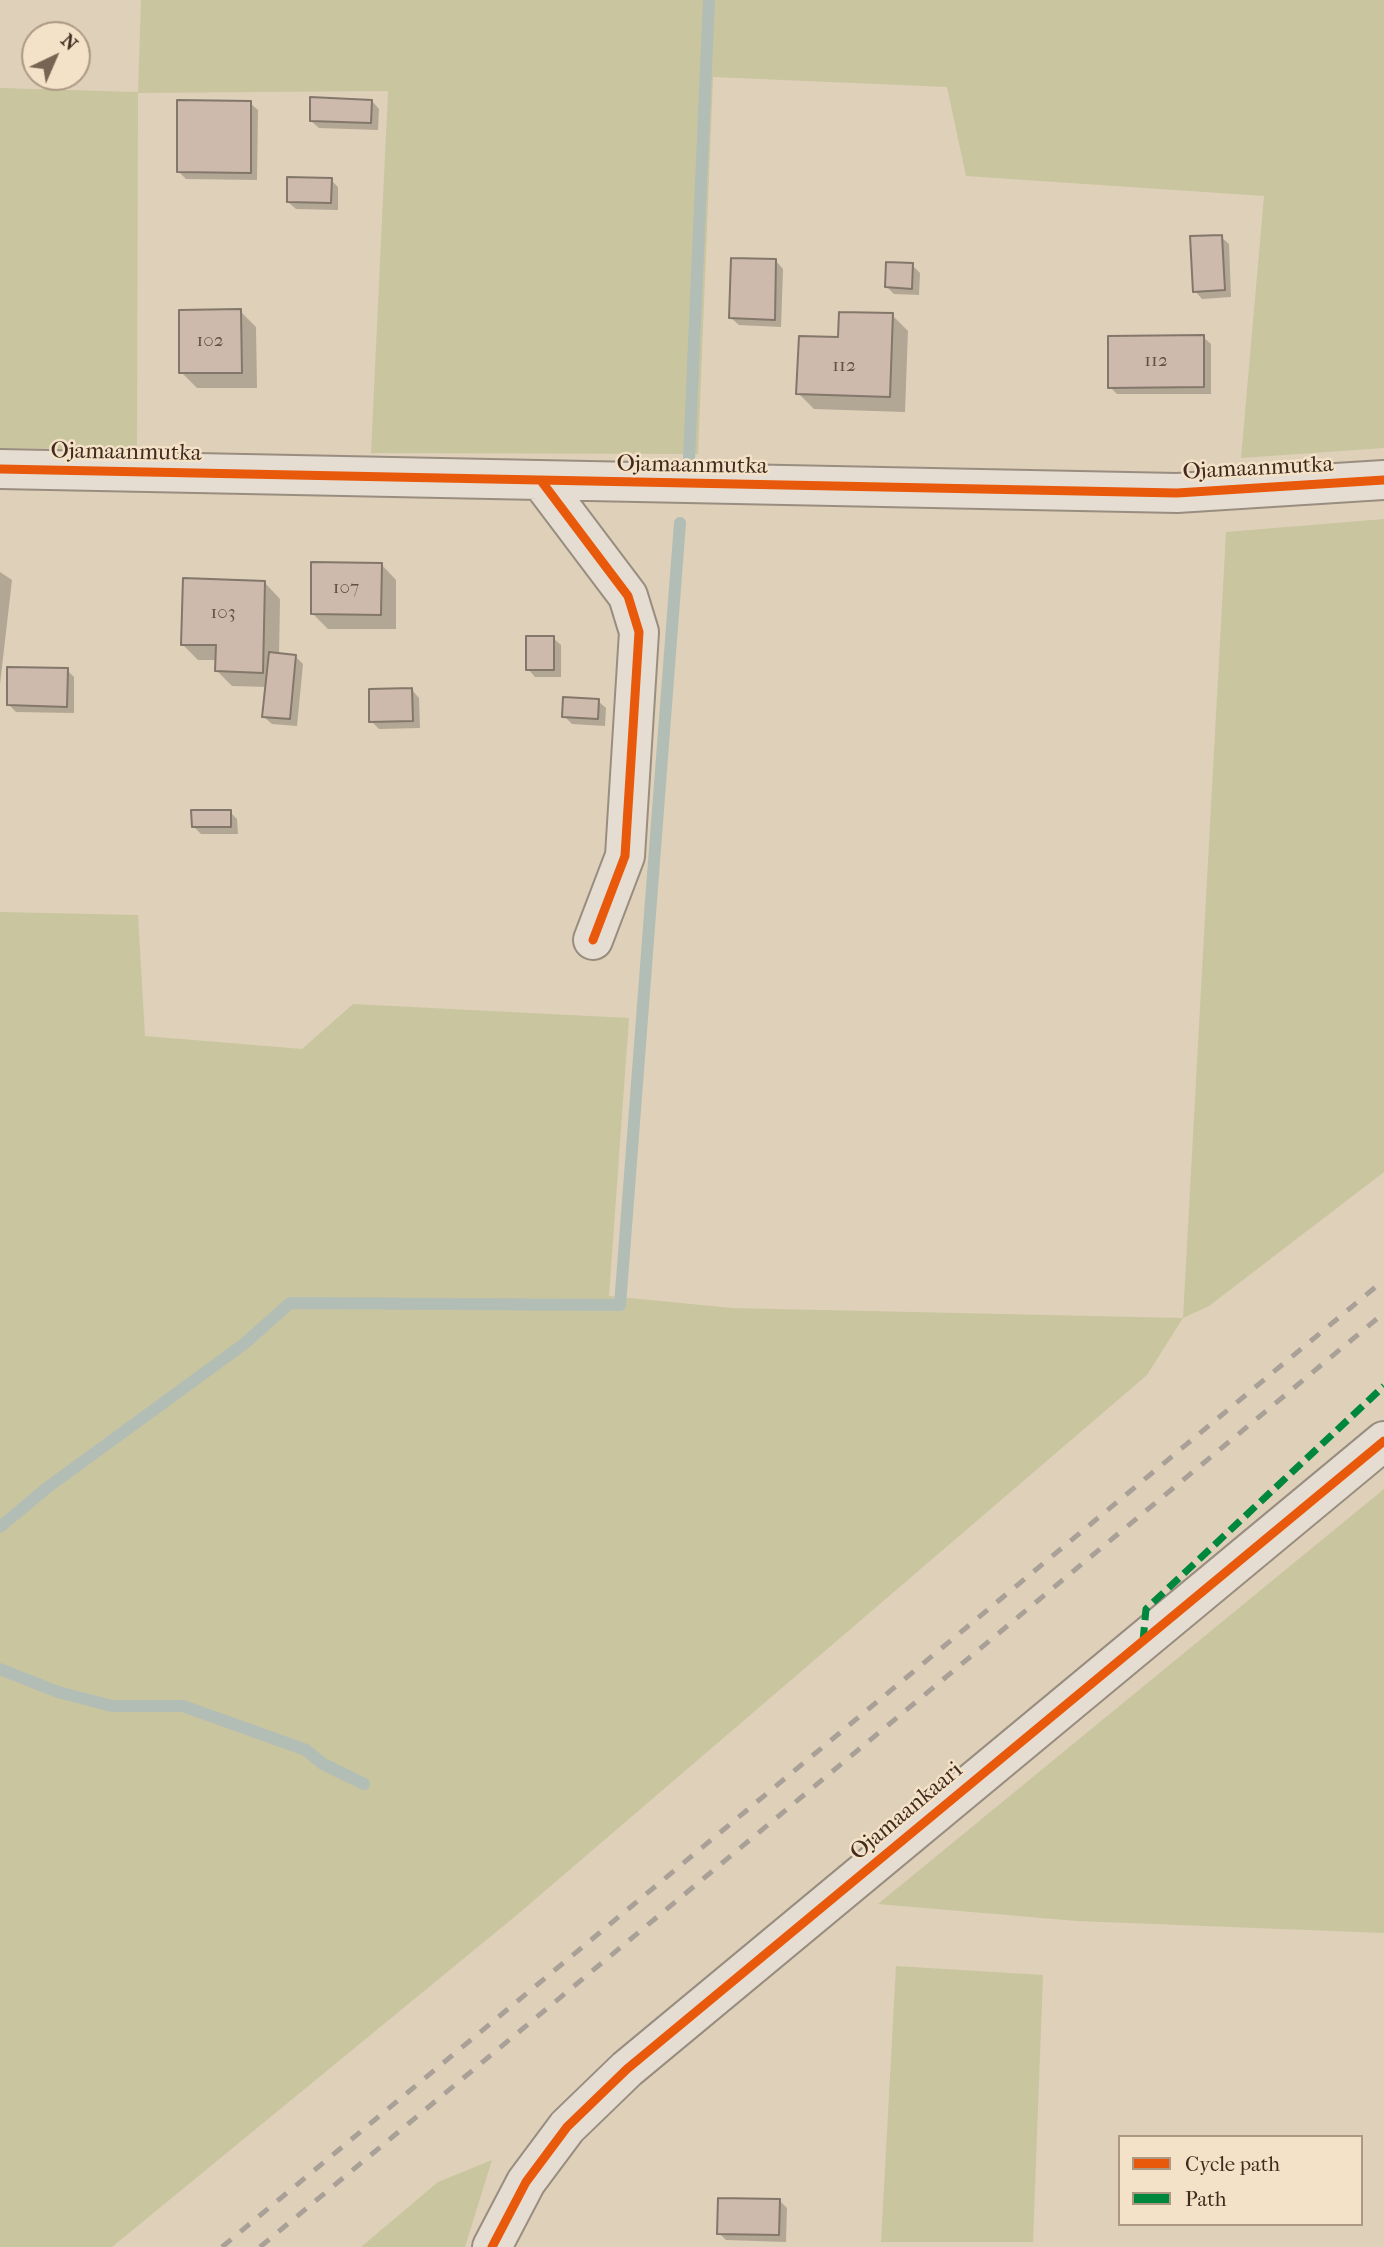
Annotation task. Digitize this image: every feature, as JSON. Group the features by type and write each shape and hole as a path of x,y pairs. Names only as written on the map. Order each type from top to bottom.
{"street":[{"name":"Ojamaanmutka","path":"0,469 1177,493 1384,481"},
{"path":"542,482 628,596 639,632 625,856 593,940"},
{"name":"Ojamaankaari","path":"492,2247 526,2182 567,2127 627,2069 1384,1441"}],"shaded area":[{"path":"141,0 1384,0 1384,448 1241,458 1264,196 966,176 947,87 713,77 698,454 371,453 388,91 138,93 137,450 0,448 0,88 21,89 21,91 138,92"},
{"path":"1384,519 1384,1172 1209,1306 1183,1318 1226,532"},
{"path":"0,912 138,915 145,1036 302,1049 353,1004 629,1018 609,1296 732,1308 1183,1318 1147,1375 518,1914 112,2247 0,2247"},
{"path":"1384,1489 1384,1933 1077,1921 878,1904"},
{"path":"896,1966 1043,1975 1033,2242 881,2242"},
{"path":"492,2160 465,2247 361,2247 438,2182"}],"building":[{"path":"310,97 372,100 371,123 310,121"},
{"path":"177,100 251,101 251,173 177,172"},
{"path":"287,177 332,178 331,203 287,202"},
{"path":"1222,235 1225,290 1193,292 1190,236"},
{"path":"731,258 776,259 775,320 729,318"},
{"path":"886,262 913,263 912,289 885,287"},
{"path":"241,309 242,373 179,373 179,310"},
{"path":"839,312 893,313 890,397 796,394 799,336 838,337"},
{"path":"1204,335 1204,387 1108,388 1108,336"},
{"path":"311,562 382,563 381,615 311,614"},
{"path":"183,578 265,581 263,673 215,671 216,645 181,645"},
{"path":"526,636 554,636 554,670 526,670"},
{"path":"269,652 296,655 290,719 262,717"},
{"path":"7,667 68,668 67,707 7,705"},
{"path":"412,688 413,721 369,722 369,689"},
{"path":"563,697 599,699 598,719 562,717"},
{"path":"191,810 231,810 231,827 192,827"},
{"path":"718,2198 780,2199 779,2235 717,2234"}],"waterway":[{"path":"689,459 709,0"},
{"path":"0,1527 48,1487 244,1344 290,1303 620,1305 680,523"},
{"path":"0,1669 58,1692 112,1706 183,1706 306,1750 323,1764 364,1784"}],"railway":[{"path":"222,2247 1384,1280"},
{"path":"260,2247 1384,1313"}],"marked path":[{"path":"1143,1641 1146,1609 1384,1386"}],"cycle path":[{"path":"0,469 1177,493 1384,480"},
{"path":"542,482 628,596 639,632 625,856 593,940"},
{"path":"492,2247 526,2182 567,2127 627,2069 1384,1441"}]}
